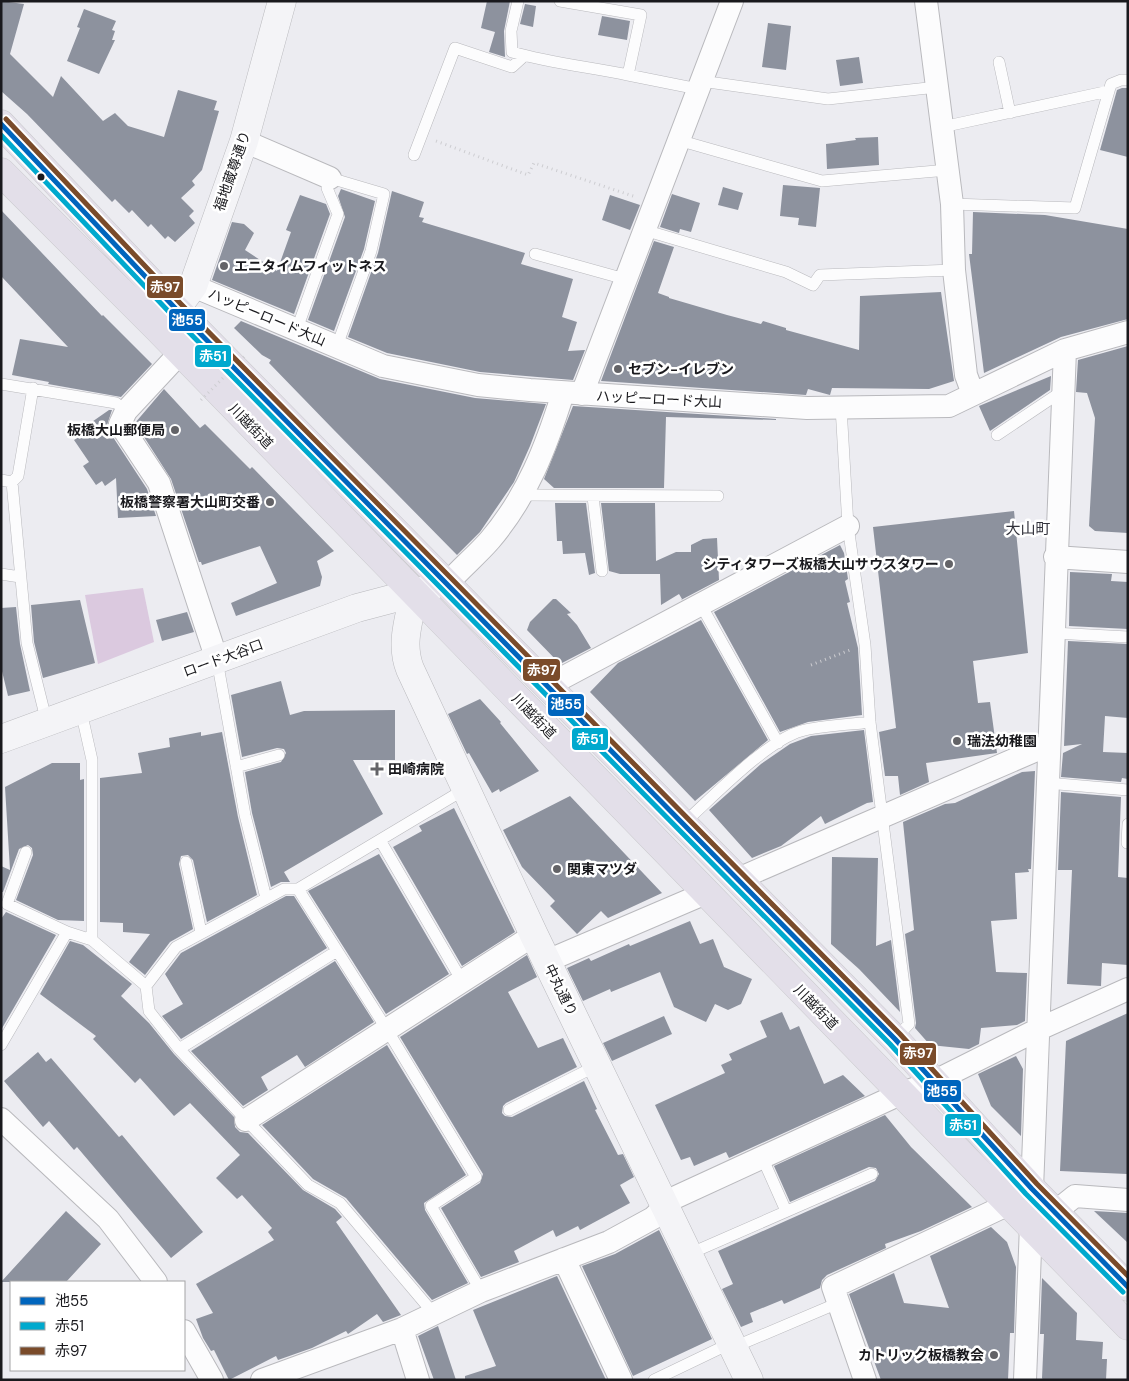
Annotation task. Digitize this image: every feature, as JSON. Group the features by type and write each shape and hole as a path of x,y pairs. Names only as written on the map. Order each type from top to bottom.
{"highway":[{"name":"川越街道","path":"1,124 176,309 549,685 895,1039 1054,1212 1128,1287"},
{"name":"川越街道","path":"1,172 157,328 900,1094 1031,1225 1128,1326"}],"street":[{"name":"福地蔵尊通り","path":"157,328 176,309 193,286 244,141 282,1"},
{"path":"448,584 490,540 523,494 549,438 573,394 625,280 732,1"},
{"path":"926,1 952,204 954,270 966,375 973,394"},
{"path":"244,141 330,178"},
{"name":"ハッピーロード大山","path":"193,286 383,366 478,385 573,394 807,408 949,406 1065,350 1128,332"},
{"path":"1032,1188 1055,557 1065,350"},
{"path":"180,353 126,411 120,424 159,483 217,660"},
{"path":"549,685 848,526"},
{"path":"1055,557 1128,562"},
{"name":"ロード大谷口","path":"1,740 364,606 448,584"},
{"name":"中丸通り","path":"414,594 405,643 405,656 534,935 749,1380"},
{"path":"738,879 1048,745"},
{"path":"547,961 706,893"},
{"path":"246,1120 386,1028 534,935"},
{"path":"262,1380 402,1329 481,1291 609,1242 653,1218 674,1198 900,1094 935,1081 1039,1029 1128,988"},
{"path":"1,1119 108,1219 155,1281"},
{"path":"1054,1212 1075,1196 1128,1200"},
{"path":"865,1380 833,1287 1009,1204"},
{"path":"1025,1380 1031,1225"},
{"path":"564,1259 621,1380"},
{"path":"402,1329 418,1380"},
{"path":"185,1333 212,1380"}],"lane":[{"path":"518,1 511,31 512,52 524,56 628,75 828,99 937,87"},
{"path":"560,1 641,15 628,75"},
{"path":"414,155 455,48 512,68 524,56"},
{"path":"998,62 1010,113"},
{"path":"952,204 1075,208 1109,91 1112,84 1121,80 1128,80"},
{"path":"942,127 1109,91"},
{"path":"678,140 822,181 948,170"},
{"path":"297,329 338,214 326,188 330,178 384,194 371,251 337,346"},
{"path":"644,230 786,272 813,285 820,275 954,270"},
{"path":"536,254 625,280"},
{"path":"1,384 116,403 126,411"},
{"path":"33,388 18,476 7,481 27,643 47,723"},
{"path":"997,435 1064,390"},
{"path":"841,408 848,526 865,645 870,722 909,1024 895,1039"},
{"path":"523,494 593,497 718,496"},
{"path":"593,497 602,571"},
{"path":"1,574 20,577"},
{"path":"701,605 778,743"},
{"path":"1053,634 1128,637"},
{"path":"217,660 245,815 266,898"},
{"path":"81,711 92,760 92,940"},
{"path":"684,823 745,767 778,743 801,731 870,722"},
{"path":"236,767 279,755"},
{"path":"1047,783 1128,790"},
{"path":"146,986 176,947 284,889 298,889 465,789"},
{"path":"1127,843 1128,824"},
{"path":"380,840 462,981"},
{"path":"26,852 7,904 67,932 92,940 146,986 149,1011 179,1048 308,1185 340,1203 434,1314"},
{"path":"186,862 201,932"},
{"path":"298,889 386,1028 476,1177 431,1206 481,1291"},
{"path":"1,1044 67,932"},
{"path":"179,1048 337,951"},
{"path":"509,1110 598,1065"},
{"path":"762,1157 786,1211"},
{"path":"689,1254 872,1174"},
{"path":"654,1380 732,1345 838,1303"}],"path":[{"path":"421,136 528,175 534,163 654,202"},
{"path":"201,400 246,355"},
{"path":"811,665 865,645"}],"shaded area":[{"path":"143,588 154,642 98,664 85,595"}],"building":[{"path":"1,1 24,4 10,54 53,97 61,76 103,121 115,113 128,126 164,137 178,90 217,101 214,110 219,111 202,170 192,181 195,185 181,198 194,211 189,216 195,223 175,242 168,236 165,239 151,224 148,227 132,210 129,213 115,199 112,202 27,114 1,91"},
{"path":"487,1 510,1 504,31 505,57 489,52 495,32 481,28"},
{"path":"525,4 536,6 533,27 520,24"},
{"path":"84,9 116,21 112,30 115,31 112,40 115,40 99,74 67,61 80,28 77,27"},
{"path":"602,16 630,21 627,40 598,35"},
{"path":"768,23 791,26 786,70 762,67"},
{"path":"859,57 863,83 840,86 836,60"},
{"path":"1128,88 1128,157 1100,150 1117,90"},
{"path":"878,137 879,165 827,169 826,144 856,140 855,138"},
{"path":"783,185 820,188 816,227 798,225 799,218 780,216"},
{"path":"723,187 743,193 738,210 718,205"},
{"path":"341,189 375,201 364,249 334,331 308,320 345,217 338,196"},
{"path":"392,191 424,202 419,217 424,218 422,222 525,253 521,264 573,279 562,317 577,322 568,351 585,350 573,380 480,372 387,353 348,337 378,253"},
{"path":"672,194 700,203 691,232 680,229 679,233 660,227"},
{"path":"300,195 326,204 330,214 294,314 212,280 232,222 244,224 254,233 245,250 277,271 291,232 286,230"},
{"path":"610,195 640,205 630,230 602,220"},
{"path":"1,210 102,316 152,364 121,397 48,384 49,382 12,375 20,339 68,347 1,276"},
{"path":"973,212 1045,215 1128,229 1128,319 1061,337 984,373 969,254 972,254"},
{"path":"654,241 674,247 658,293 727,315 761,324 763,321 786,328 786,330 859,350 860,296 941,292 954,381 929,389 832,388 830,395 808,389 806,395 601,381"},
{"path":"241,321 380,379 475,398 546,404 514,482 480,532 457,555 269,363 271,360 262,355 234,328"},
{"path":"1128,346 1128,533 1095,531 1089,526 1095,418 1087,393 1076,392 1078,360"},
{"path":"1051,376 1050,390 990,431 979,406"},
{"path":"164,389 200,428 205,424 250,469 252,467 334,551 317,561 322,577 320,586 236,616 231,603 277,583 260,546 202,565 199,562 171,479 135,423"},
{"path":"573,406 776,420 666,417 664,488 554,488 544,479"},
{"path":"109,410 112,410 107,425 109,431 147,489 156,516 118,518 116,478 105,486 102,481 96,485 83,466 89,462 74,440 79,437 76,433"},
{"path":"555,503 586,503 595,573 589,575 585,553 563,554 562,541 557,541"},
{"path":"601,503 655,503 656,561 676,552 691,552 691,545 703,539 717,538 719,580 681,600 679,594 661,605 660,574 620,574 609,571"},
{"path":"1014,511 1028,653 973,661 978,703 990,702 997,753 926,763 929,782 900,795 898,776 885,776 879,732 896,728 873,527"},
{"path":"840,545 844,553 848,579 845,581 850,602 847,603 858,648 862,715 808,722 780,732 714,612"},
{"path":"1070,572 1112,574 1111,581 1128,582 1128,629 1069,626"},
{"path":"553,599 556,599 571,613 567,614 577,625 591,648 560,664 527,630 530,622"},
{"path":"80,600 95,663 43,678 34,642 31,605"},
{"path":"16,607 20,644 30,691 8,696 1,667 1,608"},
{"path":"187,612 194,632 162,641 156,620"},
{"path":"701,620 768,740 695,801 590,692 618,663"},
{"path":"1068,641 1128,644 1128,718 1105,716 1103,752 1128,753 1128,779 1122,778 1121,782 1061,777 1063,753 1082,744 1064,746"},
{"path":"281,681 290,715 304,711 395,710 395,760 353,760 383,814 284,872 290,882 281,882 271,887 252,813 245,772 281,762 286,753 284,749 277,748 242,757 231,695"},
{"path":"480,699 501,722 539,771 500,792 499,789 492,793 469,753 467,754 448,714"},
{"path":"864,730 873,802 867,803 825,824 821,816 781,846 752,858 709,810 761,764 790,744 811,736"},
{"path":"201,732 201,736 222,732 238,817 257,895 207,922 193,860 188,855 181,856 179,864 193,929 170,942 145,975 129,962 150,934 123,932 123,923 100,922 100,778 142,773 138,753 170,747 169,738"},
{"path":"52,763 80,763 80,780 84,779 84,921 58,920 16,900 33,855 32,848 28,845 19,849 3,892 1,892 1,866 10,870 5,787"},
{"path":"1035,771 1031,869 1028,869 1029,872 1015,873 1017,919 991,921 996,972 1027,973 1025,1021 1017,1025 981,1028 979,1044 969,1049 930,1045 915,1028 916,1023 905,934 914,930 903,822 945,804 955,803 1022,772"},
{"path":"1061,792 1121,797 1118,877 1128,878 1128,965 1102,963 1101,986 1067,984 1072,870 1058,870"},
{"path":"570,796 662,893 608,918 601,911 577,934 550,906 555,901 522,867 503,830"},
{"path":"454,808 515,932 462,966 393,847 422,831 419,826"},
{"path":"379,854 449,974 386,1014 308,891"},
{"path":"832,857 878,858 876,946 891,940 900,1012 859,969 831,944"},
{"path":"286,896 294,896 327,948 181,1039 162,1016 183,1004 165,974 181,953"},
{"path":"6,912 56,935 1,1030 1,919"},
{"path":"690,921 700,944 713,939 724,967 752,979 741,1004 728,1010 715,1004 706,1022 674,1007 660,972 611,992 610,989 583,1001 567,968 589,958 591,961 629,944 630,946"},
{"path":"70,941 83,945 132,984 121,996 149,1023 174,1054 234,1117 235,1127 240,1132 248,1133 303,1190 335,1209 342,1217 336,1222 401,1315 383,1322 377,1314 348,1334 346,1331 312,1348 278,1360 276,1356 229,1380 214,1350 211,1351 203,1338 196,1319 213,1313 196,1284 274,1240 268,1232 272,1228 242,1195 237,1199 216,1178 240,1155 190,1103 174,1116 140,1078 135,1083 93,1039 96,1036 40,994"},
{"path":"527,955 537,977 508,992 538,1048 563,1038 577,1067 506,1103 503,1106 502,1113 505,1116 512,1117 584,1081 597,1109 595,1110 618,1155 623,1154 634,1177 620,1185 630,1203 580,1230 578,1226 556,1237 553,1230 514,1251 519,1262 481,1277 441,1208 480,1183 483,1174 400,1037"},
{"path":"335,961 374,1022 305,1067 297,1055 261,1077 268,1090 243,1106 191,1051"},
{"path":"782,1012 790,1030 799,1026 824,1084 843,1075 865,1096 729,1158 726,1152 694,1166 690,1157 681,1160 655,1105 725,1073 721,1065 732,1060 729,1054 767,1037 760,1021"},
{"path":"1128,1013 1127,1174 1060,1171 1066,1041"},
{"path":"664,1016 672,1034 612,1061 603,1043"},
{"path":"387,1045 466,1175 424,1203 425,1210 468,1283 432,1300 346,1198 313,1179 262,1125"},
{"path":"38,1052 46,1062 51,1058 119,1137 122,1135 203,1232 171,1258 77,1147 74,1150 49,1121 43,1127 4,1081"},
{"path":"1016,1056 1023,1069 1021,1136 991,1106 978,1074"},
{"path":"885,1115 911,1147 972,1207 921,1231 885,1244 886,1248 827,1275 822,1280 820,1288 784,1304 782,1300 750,1313 753,1322 741,1327 722,1289 733,1284 718,1251 875,1181 879,1174 876,1168 869,1167 790,1202 774,1166"},
{"path":"66,1211 101,1244 67,1281 1,1282"},
{"path":"1094,1211 1128,1213 1128,1243"},
{"path":"991,1227 1007,1242 1016,1267 1014,1333 1010,1333 1008,1380 881,1380 849,1294 894,1273 904,1303 949,1308 930,1256"},
{"path":"659,1230 712,1339 633,1376 582,1266 615,1254"},
{"path":"557,1276 606,1380 465,1380 465,1376 496,1366 473,1310"},
{"path":"1042,1278 1077,1313 1076,1340 1103,1342 1102,1359 1107,1359 1106,1380 1043,1380 1044,1334 1040,1334"},
{"path":"438,1326 456,1380 434,1380 418,1336"}],"transit line":[{"name":"赤97","path":"6,119 181,304 900,1034 1037,1184 1128,1276"},
{"name":"池55","path":"1,124 176,309 895,1039 1032,1189 1128,1287"},
{"name":"赤51","path":"1,135 171,314 890,1044 1026,1194 1123,1292"}],"place":[{"name":"エニタイムフィットネス","path":"224,266"},
{"name":"セブン-イレブン","path":"618,369"},
{"name":"板橋大山郵便局","path":"175,430"},
{"name":"板橋警察署大山町交番","path":"270,502"},
{"name":"シティタワーズ板橋大山サウスタワー","path":"949,564"},
{"name":"瑞法幼稚園","path":"957,741"},
{"name":"田崎病院","path":"377,769"},
{"name":"関東マツダ","path":"557,869"},
{"name":"カトリック板橋教会","path":"994,1355"}],"district":[{"name":"大山町","path":"1028,529"}]}
